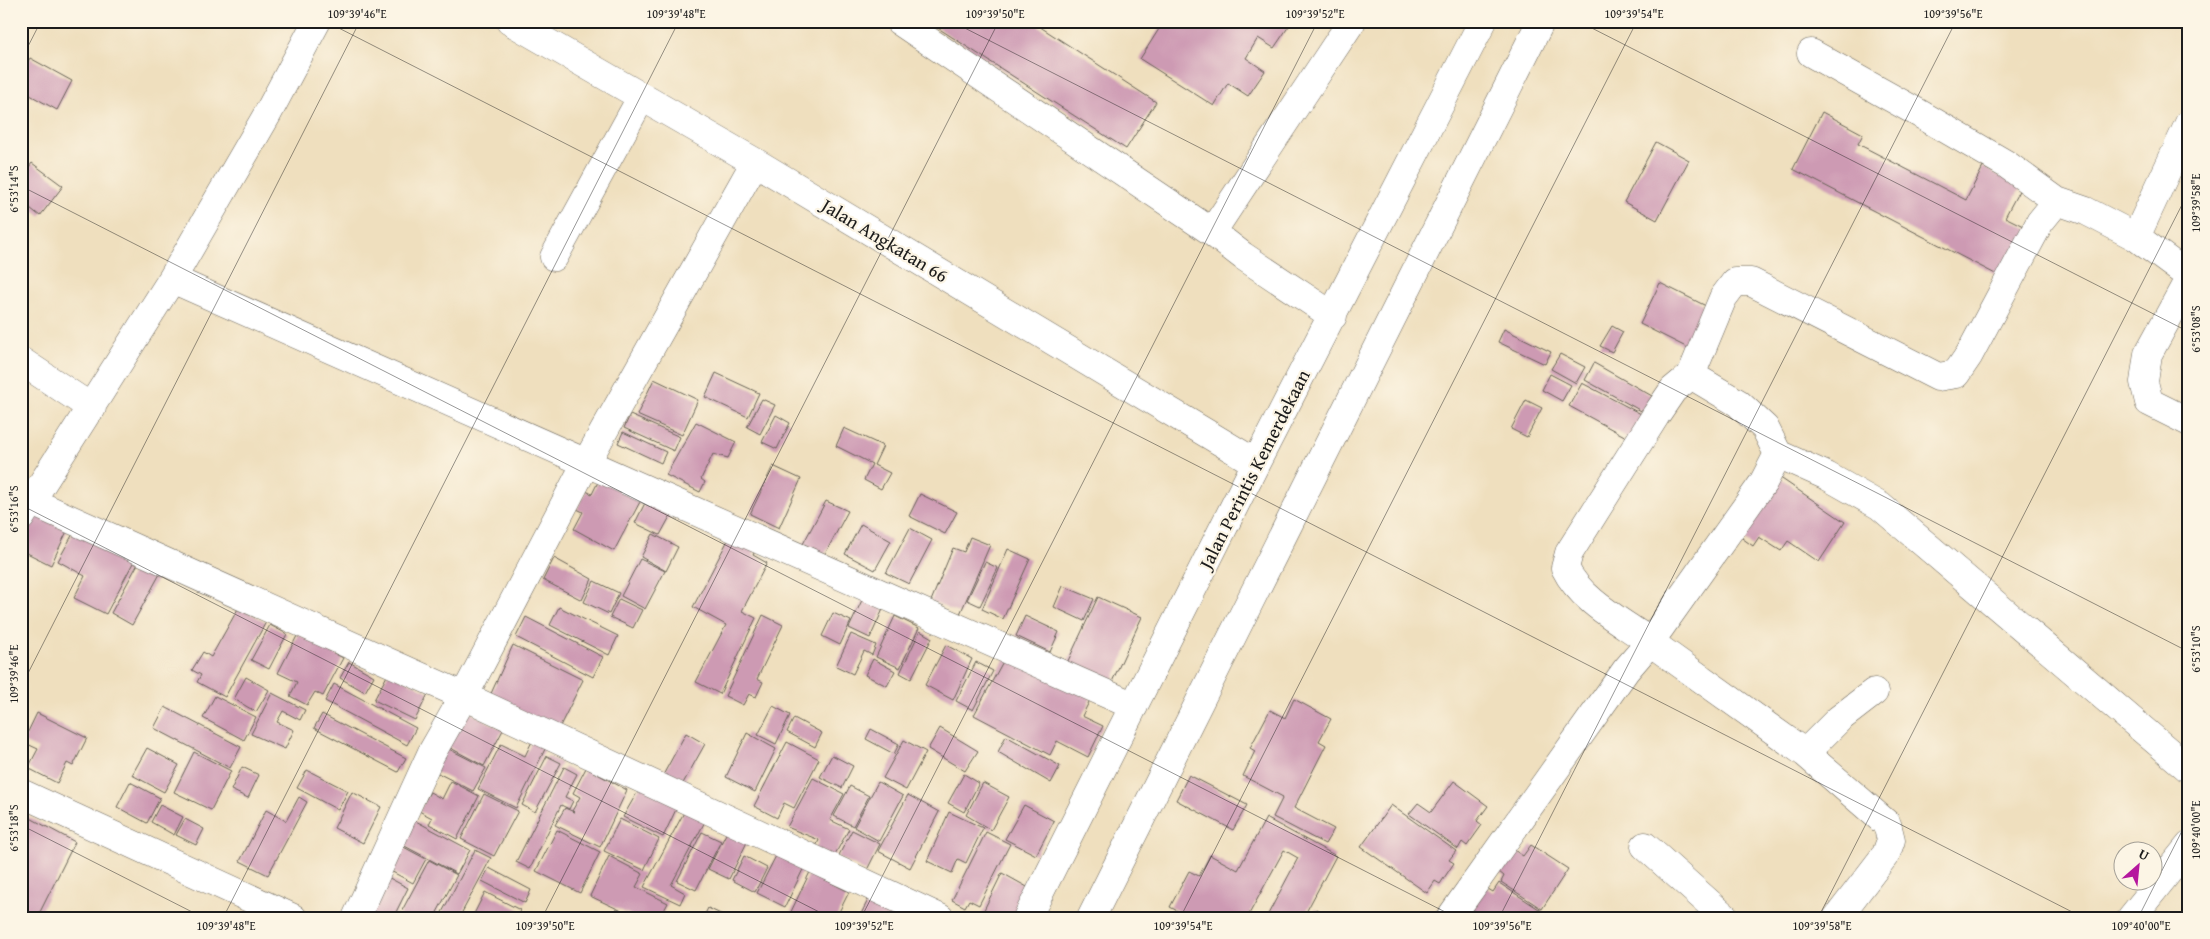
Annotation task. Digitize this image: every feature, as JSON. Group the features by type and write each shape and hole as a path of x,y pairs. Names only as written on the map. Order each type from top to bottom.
{"street":[{"path":"318,21 172,279 92,408 26,509 464,696 940,918"},
{"name":"Jalan Angkatan 66","path":"510,21 755,162 1256,463"},
{"path":"899,21 1333,316"},
{"path":"1212,232 1352,21"},
{"name":"Jalan Perintis Kemerdekaan","path":"1027,918 1256,463 1483,21"},
{"path":"1093,917 1541,21"},
{"path":"1811,52 2006,164 2057,201 2086,210 2136,238 2189,277 2148,354 2144,382 2149,402 2189,422"},
{"path":"554,258 641,98"},
{"path":"2136,238 2189,123"},
{"path":"356,918 431,754 464,696 586,463 755,162"},
{"path":"1837,918 1886,854 1891,840 1887,824 1805,753 1590,598 1572,582 1565,568 1569,553 1673,390 1691,375 1723,298 1735,282 1751,282 1925,372 1938,377 1956,374 1969,355 2014,275 2040,222 2057,201"},
{"path":"172,279 1134,706"},
{"path":"21,361 92,408"},
{"path":"1691,375 1738,403 1765,428 1778,454 1827,476 1880,506 2189,769"},
{"path":"1450,918 1626,670 1650,642 1764,483 1778,454"},
{"path":"1805,753 1839,720 1874,692"},
{"path":"21,793 293,918"},
{"path":"1644,846 1726,918"},
{"path":"2131,918 2189,846"}],"building":[{"path":"927,21 1031,21 1156,102 1126,149"},
{"path":"1164,21 1282,21 1289,26 1274,48 1258,38 1246,58 1265,71 1248,96 1228,83 1214,106 1140,59"},
{"path":"1929,21 1941,21 1938,26"},
{"path":"30,58 72,81 57,110 21,90 21,73"},
{"path":"1822,112 1863,134 1858,144 1966,200 1983,167 2021,187 2005,217 2031,230 2005,279 1793,169"},
{"path":"1656,142 1689,160 1657,220 1624,202"},
{"path":"32,163 63,186 40,216 21,201 21,177"},
{"path":"1660,283 1708,307 1688,348 1640,324"},
{"path":"1612,326 1623,332 1612,352 1600,346"},
{"path":"1504,329 1551,352 1545,364 1498,342"},
{"path":"1560,354 1585,367 1576,383 1551,369"},
{"path":"1594,363 1652,396 1643,412 1585,380"},
{"path":"716,373 759,393 748,417 705,397"},
{"path":"1550,374 1571,385 1562,401 1542,390"},
{"path":"654,379 698,400 682,435 637,415"},
{"path":"1582,383 1643,415 1630,439 1569,406"},
{"path":"762,399 775,405 760,434 747,427"},
{"path":"1526,400 1542,408 1527,437 1511,429"},
{"path":"630,415 680,437 674,451 624,428"},
{"path":"776,415 790,423 777,449 762,442"},
{"path":"696,422 736,442 728,458 713,454 701,479 705,482 700,492 666,475"},
{"path":"844,428 883,446 874,465 890,473 881,489 864,480 872,464 836,446"},
{"path":"623,432 666,452 661,463 618,443"},
{"path":"773,466 801,479 779,528 750,514"},
{"path":"601,476 642,498 614,551 574,529 583,512 577,509 586,491 592,494"},
{"path":"1779,477 1845,522 1819,562 1788,541 1781,551 1759,537 1753,546 1739,536"},
{"path":"920,494 957,512 945,534 909,516"},
{"path":"648,497 673,511 660,535 635,523"},
{"path":"826,501 848,511 825,554 803,544"},
{"path":"31,512 68,529 51,565 21,550 21,533"},
{"path":"861,524 891,541 875,570 845,554"},
{"path":"910,528 932,540 909,584 886,573"},
{"path":"75,530 134,561 106,614 74,598 85,576 58,561"},
{"path":"653,534 678,547 666,571 641,557"},
{"path":"970,537 990,545 960,614 931,601 953,548 964,552"},
{"path":"728,540 757,547 753,555 767,563 742,611 756,618 720,694 696,682 726,625 693,607"},
{"path":"1008,549 1030,559 1003,619 982,609"},
{"path":"554,558 592,579 582,600 543,580"},
{"path":"640,559 665,571 645,609 621,596"},
{"path":"140,560 161,572 132,625 111,613"},
{"path":"985,562 998,568 980,606 967,600"},
{"path":"594,581 619,593 609,614 584,602"},
{"path":"1063,586 1094,599 1084,621 1054,607"},
{"path":"1098,597 1142,617 1111,684 1067,663"},
{"path":"863,598 884,607 870,638 849,628"},
{"path":"619,599 642,610 633,628 610,617"},
{"path":"239,607 266,622 225,697 197,682 201,675 192,670 203,652 211,657"},
{"path":"559,607 618,636 609,655 550,625"},
{"path":"833,613 851,621 840,645 822,636"},
{"path":"763,615 783,625 757,679 763,682 756,697 749,694 743,705 725,696"},
{"path":"895,616 919,628 900,668 876,657"},
{"path":"1025,616 1059,632 1050,652 1016,636"},
{"path":"526,617 603,657 593,677 516,637"},
{"path":"270,625 287,634 269,669 251,660"},
{"path":"920,631 932,638 911,679 900,673"},
{"path":"298,634 343,658 323,696 315,692 307,705 290,696 297,682 278,673"},
{"path":"851,634 876,645 872,655 864,651 853,674 836,666"},
{"path":"513,645 583,680 559,728 489,698"},
{"path":"946,645 972,659 953,700 925,685"},
{"path":"1007,654 1091,698 1082,716 1103,726 1088,757 1057,741 1050,755 974,715"},
{"path":"873,659 895,671 887,686 865,675"},
{"path":"349,662 374,676 365,692 340,678"},
{"path":"976,662 993,671 973,710 956,701"},
{"path":"21,667 27,670 21,681"},
{"path":"389,672 429,692 415,720 374,700"},
{"path":"246,677 269,690 256,712 234,699"},
{"path":"334,684 416,728 407,745 325,701"},
{"path":"272,693 305,710 300,720 283,711 277,722 294,730 285,749 251,734"},
{"path":"215,696 256,717 244,740 203,718"},
{"path":"1294,699 1331,719 1319,741 1326,745 1294,808 1334,829 1325,844 1273,817 1283,797 1243,776 1255,751 1250,748 1270,710 1285,718"},
{"path":"773,706 790,715 776,744 758,735"},
{"path":"165,707 241,747 230,768 154,728"},
{"path":"462,708 503,730 484,766 443,744"},
{"path":"37,713 87,738 73,766 67,763 57,783 28,768 38,749 23,742"},
{"path":"322,714 406,758 398,772 314,728"},
{"path":"794,718 822,733 815,747 787,732"},
{"path":"940,728 978,751 965,771 928,749"},
{"path":"871,729 899,744 894,754 866,739"},
{"path":"536,733 550,739 516,808 478,789 501,744 525,756"},
{"path":"686,733 705,744 681,787 662,777"},
{"path":"747,733 776,749 755,792 726,777"},
{"path":"1006,736 1060,766 1051,783 998,752"},
{"path":"904,740 926,752 906,790 883,778"},
{"path":"787,742 819,759 794,808 784,803 777,818 754,806"},
{"path":"439,744 486,768 473,791 426,767"},
{"path":"147,748 179,765 164,792 132,775"},
{"path":"194,752 231,771 211,810 174,792"},
{"path":"832,755 853,766 842,788 820,777"},
{"path":"547,756 561,763 535,812 522,805"},
{"path":"242,767 259,775 248,798 231,790"},
{"path":"564,767 577,774 565,797 573,801 569,809 561,805 530,869 516,862"},
{"path":"586,768 627,790 600,847 555,825 565,808 574,812 572,811 580,797 573,793"},
{"path":"307,770 348,791 338,810 297,788"},
{"path":"964,774 979,783 964,812 948,803"},
{"path":"1189,775 1247,805 1233,830 1176,800"},
{"path":"813,778 844,794 830,820 849,829 833,858 815,849 819,840 787,827"},
{"path":"451,781 479,796 457,839 429,824 432,818 419,811 430,792 442,799"},
{"path":"1454,781 1488,806 1477,821 1482,825 1467,846 1462,842 1458,849 1409,814 1418,803 1431,812"},
{"path":"130,782 160,798 147,823 117,807"},
{"path":"643,782 680,801 663,837 623,817"},
{"path":"878,782 903,796 879,841 854,827"},
{"path":"983,783 1009,797 991,830 966,815"},
{"path":"850,786 869,796 853,826 834,816"},
{"path":"352,792 381,807 363,843 334,828"},
{"path":"484,794 518,811 494,856 461,839"},
{"path":"908,795 939,812 910,868 878,851"},
{"path":"299,797 307,802 268,875 240,861 266,810 286,821"},
{"path":"160,805 183,817 174,835 151,822"},
{"path":"688,805 708,816 671,885 685,893 680,904 644,887"},
{"path":"1024,805 1054,821 1036,855 1005,839"},
{"path":"1391,805 1456,851 1449,860 1454,863 1440,884 1435,881 1427,893 1361,847"},
{"path":"949,812 983,828 966,863 958,859 952,873 927,861"},
{"path":"21,813 75,842 37,918 21,918"},
{"path":"1266,818 1336,856 1303,918 1266,918 1298,858 1284,850 1247,918 1186,918 1187,916 1170,907 1189,871 1199,876 1210,855 1238,870"},
{"path":"185,819 204,829 196,845 176,835"},
{"path":"412,819 470,850 457,874 399,843"},
{"path":"620,819 659,839 644,870 604,851"},
{"path":"731,824 751,834 729,879 708,869"},
{"path":"557,830 600,852 580,893 536,871"},
{"path":"852,830 880,844 866,872 838,857"},
{"path":"702,832 721,841 696,890 677,881"},
{"path":"986,832 1010,844 979,905 969,900 965,907 952,900"},
{"path":"398,844 426,859 413,883 385,868"},
{"path":"1531,845 1568,869 1542,909 1501,882 1504,876 1499,872 1514,850 1523,856"},
{"path":"780,848 807,861 785,907 757,893"},
{"path":"475,850 491,858 459,918 439,918"},
{"path":"609,856 643,874 636,887 668,903 660,918 637,918 590,896"},
{"path":"744,856 767,868 755,892 732,880"},
{"path":"429,860 457,875 434,918 398,918"},
{"path":"489,868 531,890 525,903 482,881"},
{"path":"810,872 849,892 836,918 788,918"},
{"path":"1002,873 1029,888 1014,918 980,918"},
{"path":"382,874 408,888 393,918 359,918"},
{"path":"1499,883 1542,911 1538,918 1475,918 1478,913 1472,909 1485,887 1493,892"},
{"path":"485,892 520,910 517,918 472,918"},
{"path":"870,896 905,913 902,918 859,918"},
{"path":"708,908 729,918 703,918"},
{"path":"1316,909 1329,918 1310,918"}]}
